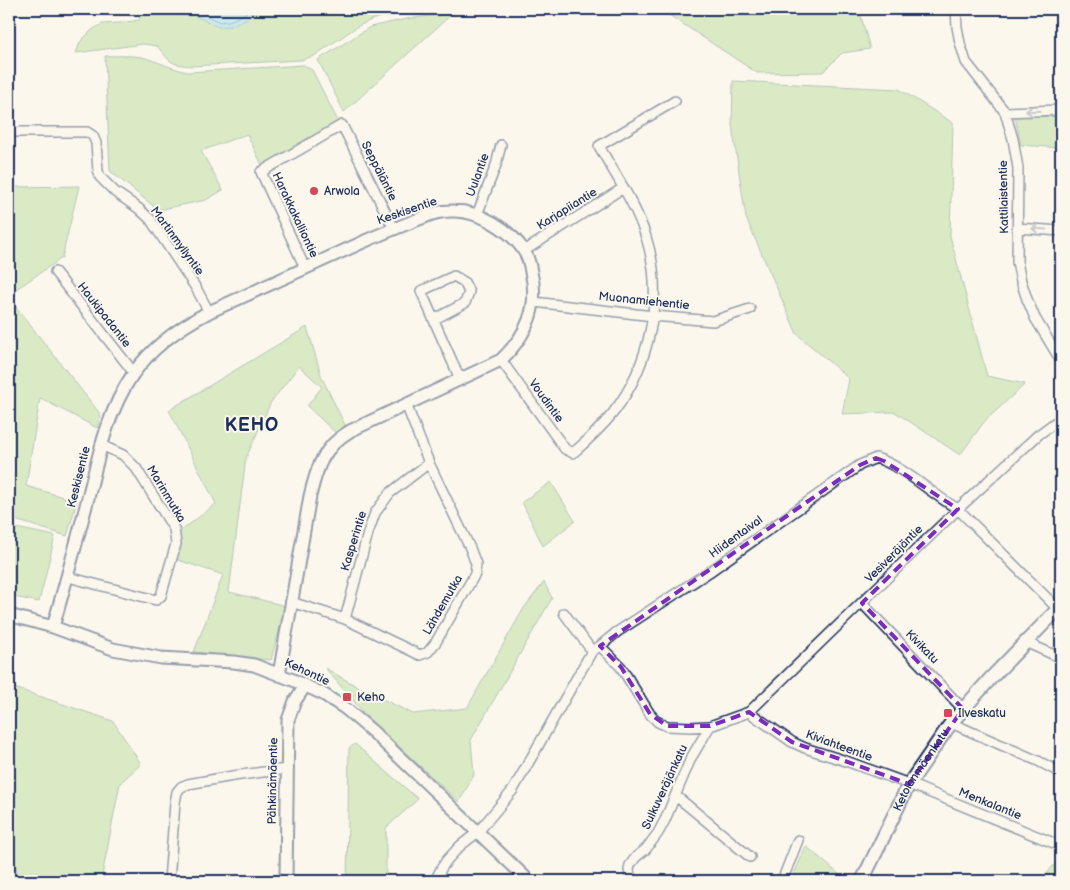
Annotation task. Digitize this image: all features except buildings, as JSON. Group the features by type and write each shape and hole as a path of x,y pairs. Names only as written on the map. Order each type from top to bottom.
{"main road":[{"name":"Ketolanmäenkatu","path":"862,881 909,784 951,723 990,679 1059,608"}],"street":[{"name":"Kattilaistentie","path":"956,9 958,35 966,62 1005,112 1013,139 1018,168 1017,262 1021,282 1035,318 1061,361"},
{"path":"654,316 652,263 648,246 637,213 599,146 675,101"},
{"path":"1005,112 1061,110"},
{"name":"Seppäläntie","path":"262,172 342,125 394,229"},
{"name":"Martinmyllyntie","path":"9,132 87,132 94,136 100,177 115,192 150,219 196,288 209,312"},
{"name":"Uulantie","path":"477,214 496,165 501,145"},
{"name":"Harakkakalliontie","path":"262,172 305,268"},
{"name":"Karjapiiantie","path":"524,251 623,188"},
{"name":"Keskisentie","path":"54,627 101,445 121,394 145,360 173,334 190,322 305,268 436,212 454,211 477,214 508,234 524,251 532,276 534,302 526,328 511,350 501,360 340,437 331,446 315,473 279,674"},
{"path":"1017,228 1061,231"},
{"name":"Haukipadantie","path":"55,272 134,374"},
{"path":"435,319 465,303 469,292 464,282 454,276 421,291 460,379"},
{"name":"Muonamiehentie","path":"534,302 713,321 750,309"},
{"name":"Voudintie","path":"501,360 565,449 573,453 598,431 614,413 631,387 642,360 654,316"},
{"name":"Lähdemutka","path":"291,602 345,619 420,655 428,652 436,642 475,574 476,564 429,463 406,404"},
{"name":"Vesiveräjäntie","path":"749,712 958,509 1038,435 1061,418"},
{"name":"Marinmutka","path":"68,578 156,600 161,596 176,544 174,529 136,468 123,455 101,445"},
{"name":"Hiidentaival","path":"435,881 441,869 460,846 478,832 513,790 596,649 617,632 709,572 860,465 876,458 892,465 943,501 958,509 1059,608"},
{"name":"Kasperintie","path":"345,619 375,513 390,493 429,463"},
{"name":"Kivikatu","path":"862,603 963,709"},
{"path":"564,613 596,649 611,656 622,667 650,714 658,722 667,726 710,726 749,712"},
{"name":"Kehontie","path":"9,614 54,627 113,649 161,658 254,665 306,686 330,699 358,718 529,881"},
{"path":"1026,642 1061,658"},
{"name":"Pähkinämäentie","path":"286,881 288,720 295,701 306,686"},
{"name":"Kiviahteentie","path":"749,712 792,742 805,748 909,784"},
{"path":"951,723 1061,773"},
{"name":"Sulkuveräjänkatu","path":"632,881 629,870 630,865 646,849 658,832 676,796 691,758 710,726"},
{"path":"168,881 175,803 177,792 181,787 233,776 287,770"},
{"name":"Menkalantie","path":"909,784 1061,846"},
{"path":"676,796 750,857"},
{"path":"782,881 798,840"}],"highlighted area":[{"path":"876,458 884,461 958,509 862,603 963,709 909,784 792,742 749,712 710,726 667,726 650,714 621,667 600,646 860,465"}],"green space":[{"path":"142,9 173,11 183,15 194,15 219,27 255,9 443,9 390,15 374,19 358,26 314,56 301,60 192,66 174,63 157,46 143,44 76,53 80,42 92,30 102,24 139,20"},
{"path":"660,9 859,9 870,49 842,53 823,72 757,73"},
{"path":"453,13 344,112 318,60 370,27 406,19"},
{"path":"105,56 142,57 188,72 304,65 312,70 338,121 263,167 247,134 201,151 223,190 206,200 158,210 110,171"},
{"path":"733,81 899,89 953,123 950,236 987,376 1025,384 984,422 960,455 895,412 842,414 849,379 797,334 746,218 732,126"},
{"path":"1061,116 1061,148 1021,145 1015,117"},
{"path":"79,186 62,258 9,294 9,187"},
{"path":"9,298 101,415 97,428 40,398 26,486 77,501 67,536 9,518"},
{"path":"307,327 322,378 345,425 350,431 340,437 307,406 322,387 299,366 271,402 246,458 229,592 286,606 271,660 194,652 223,575 175,559 178,533 216,504 169,410"},
{"path":"551,482 575,521 543,546 522,502"},
{"path":"16,528 55,536 39,602 9,596 9,554"},
{"path":"544,582 552,598 471,740 474,775 459,802 369,719 325,668 358,687 413,714 467,708 524,608"},
{"path":"9,686 113,721 141,764 120,783 101,881 19,881 9,835"},
{"path":"355,744 418,799 386,828 386,881 347,881 349,748"},
{"path":"806,846 847,881 791,881"},
{"path":"1061,862 1061,881 1041,881 1053,866"}],"water":[{"path":"148,9 255,9 252,10 252,16 230,26 219,27 194,15"}],"place":[{"name":"Arwola","path":"314,191"},
{"name":"Keho","path":"347,697"},
{"name":"Ilveskatu","path":"948,713"}],"district":[{"name":"KEHO","path":"252,425"}]}
